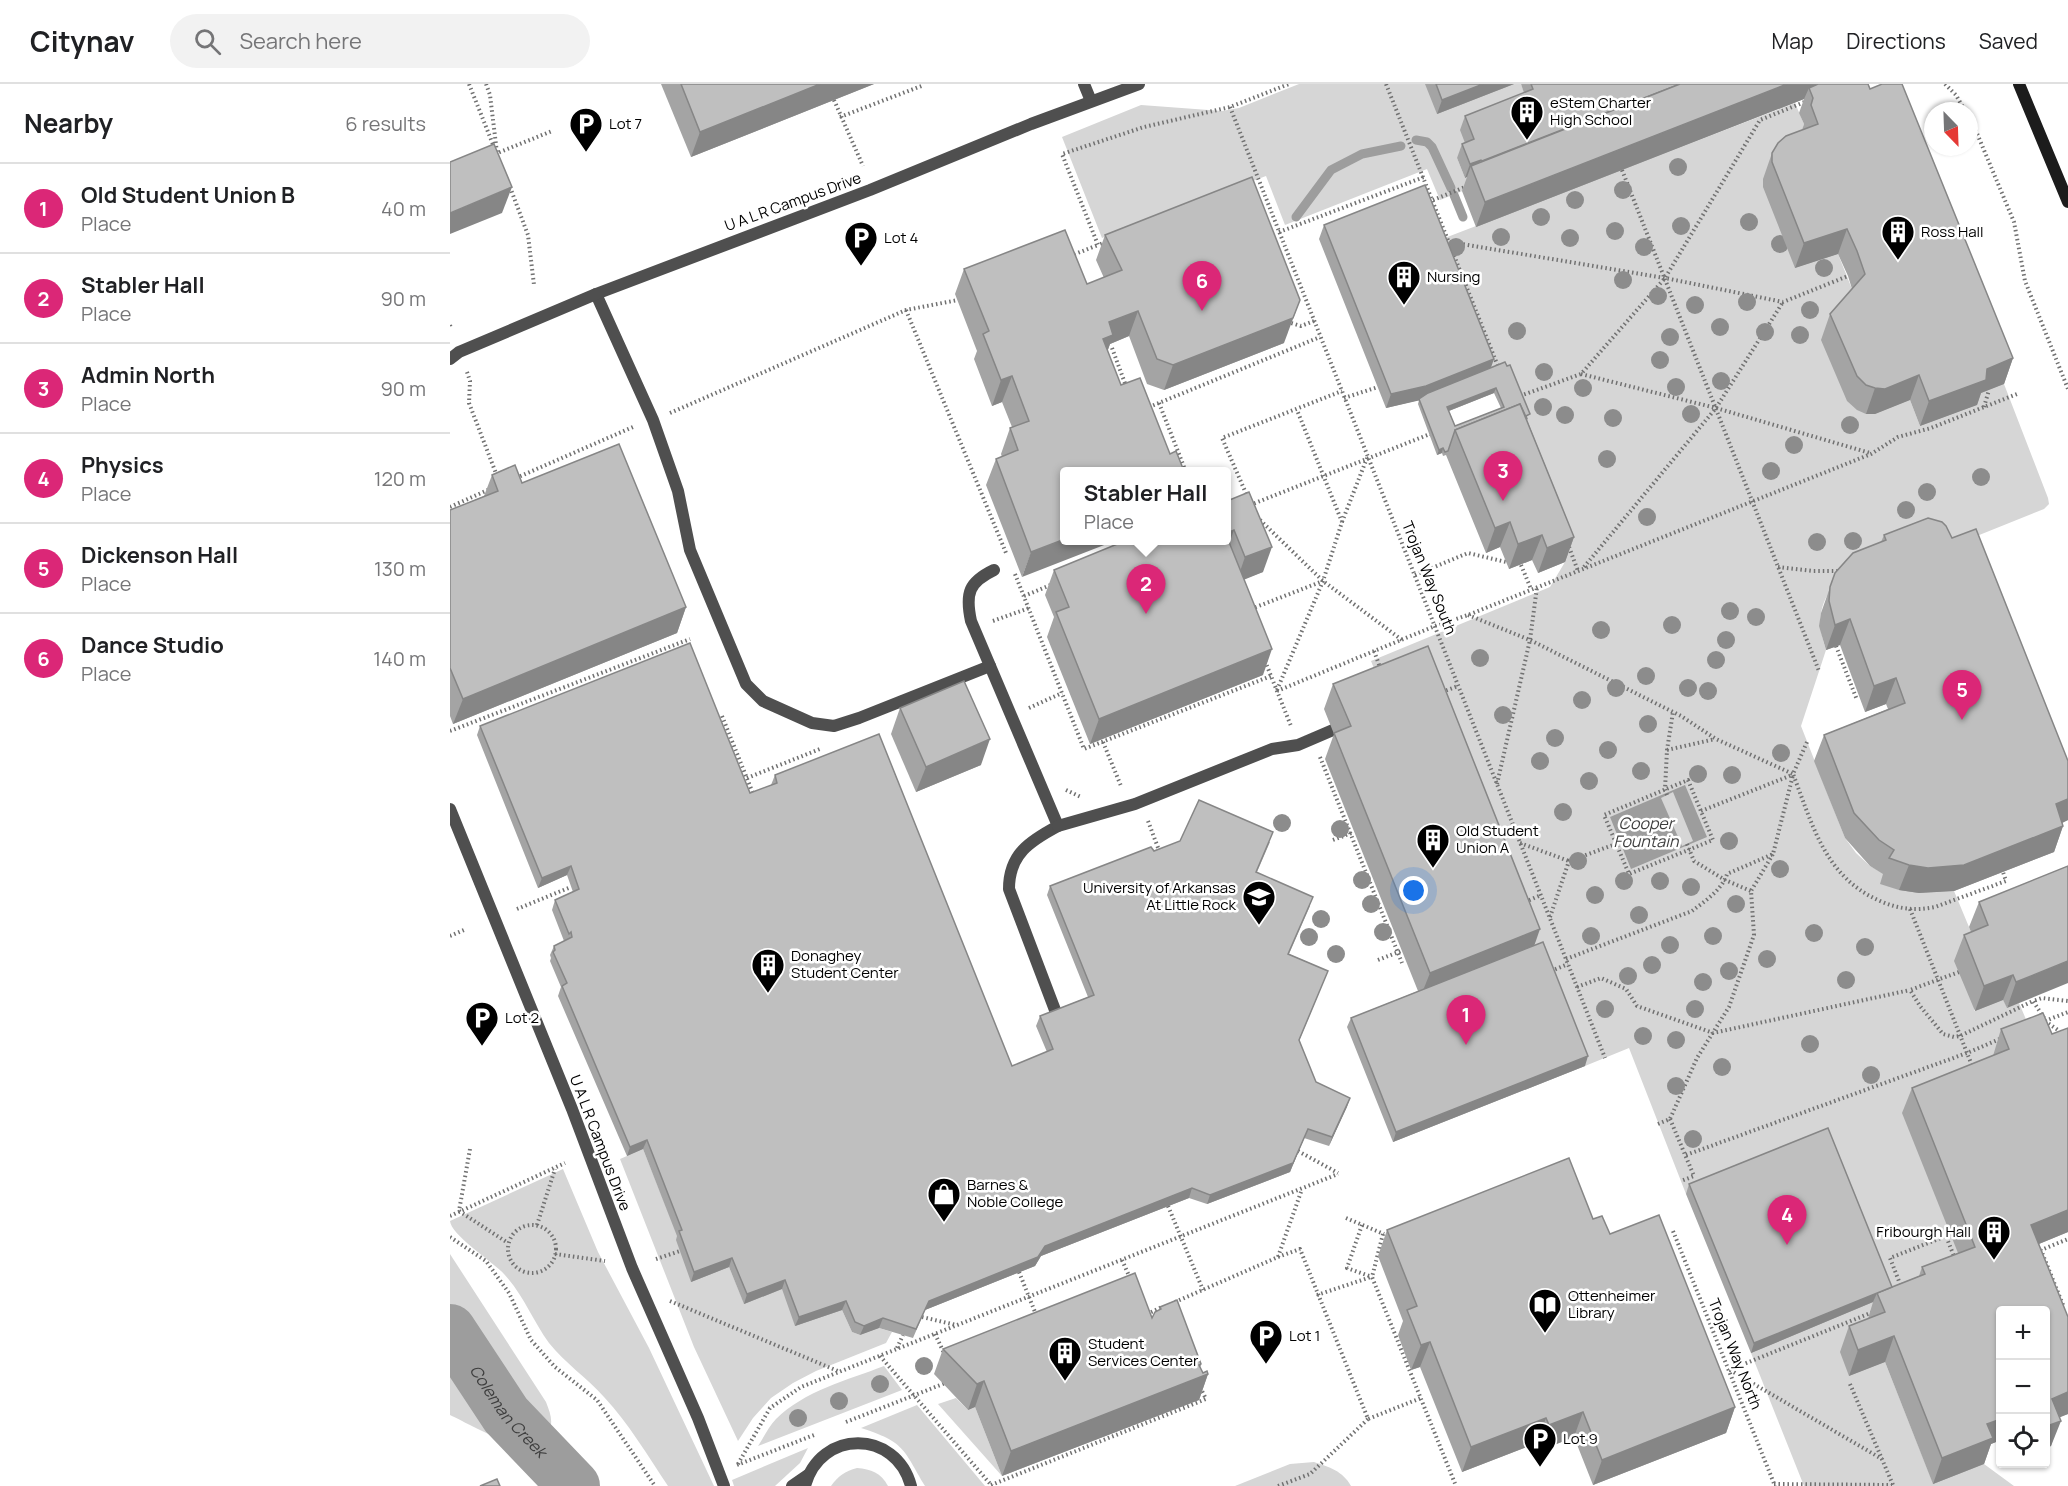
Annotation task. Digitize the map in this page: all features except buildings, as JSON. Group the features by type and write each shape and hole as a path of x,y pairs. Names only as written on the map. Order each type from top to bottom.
{"main road":[{"path":"2019,84 2068,202"}],"street":[{"path":"1084,84 1091,101"},
{"name":"U A L R Campus Drive","path":"453,354 596,294 870,190 1139,84"},
{"path":"596,294 653,420 678,491 690,550 746,684 763,701 812,723 834,726 990,666"},
{"path":"994,570 980,577 972,585 968,608 970,621 1058,826"},
{"path":"1058,1018 1009,889 1009,875 1016,858 1032,840 1058,826 1135,804 1272,749 1298,745 1333,730"},
{"name":"U A L R Campus Drive","path":"450,809 572,1109 632,1268 698,1418 724,1486"},
{"path":"792,1486 806,1481 818,1460 833,1449 850,1443 868,1443 885,1450 898,1461 908,1475 911,1486"}],"path":[{"path":"469,84 501,164"},
{"path":"486,84 490,95 497,153"},
{"path":"1098,245 1062,154 1144,127 1230,107 1289,84"},
{"path":"1386,84 1502,378"},
{"path":"1945,84 1960,102"},
{"path":"840,117 924,85"},
{"path":"834,100 863,165"},
{"path":"1519,397 1581,374 1665,278 1760,120 1809,100"},
{"name":"Trojan Way South","path":"1230,107 1605,1058"},
{"path":"488,157 552,131"},
{"path":"1978,136 2014,222 2025,281 2068,389"},
{"path":"1622,170 1819,671"},
{"path":"1279,232 1424,177"},
{"path":"508,184 528,235 534,285"},
{"path":"1432,200 1470,185"},
{"path":"1365,200 1369,209"},
{"path":"1068,256 1109,241"},
{"path":"1449,242 1665,278 1783,302 1848,276"},
{"path":"1279,261 1289,256"},
{"path":"666,414 906,310 958,300"},
{"path":"1580,570 1716,408 1783,302"},
{"path":"906,310 1010,563"},
{"path":"1288,313 1292,323 1301,326 1314,321"},
{"path":"1144,409 1320,337"},
{"path":"1112,348 1128,391"},
{"path":"450,507 500,485 469,403 470,381 466,371"},
{"path":"1581,374 1716,408 1871,454"},
{"path":"1344,398 1378,387"},
{"path":"1984,407 1989,390"},
{"path":"1251,505 1222,438 1342,391"},
{"path":"1512,391 1519,397"},
{"path":"1277,691 1435,626 1468,615 1871,454 1898,437 1931,428 2017,394"},
{"path":"1518,405 1519,397"},
{"path":"1159,403 1184,467"},
{"path":"1297,410 1342,522"},
{"path":"511,480 642,424"},
{"path":"1430,434 1435,426"},
{"path":"1243,508 1368,457 1430,434 1438,435"},
{"path":"1277,691 1323,581 1342,522 1368,457"},
{"path":"1255,516 1323,581 1402,640"},
{"path":"1566,540 1580,570"},
{"path":"1415,575 1468,553 1506,562"},
{"path":"1521,565 1531,589"},
{"path":"1778,567 1813,571 1844,571"},
{"path":"1015,574 1084,749 1271,676"},
{"path":"1245,612 1323,581"},
{"path":"1024,596 1055,583"},
{"path":"1497,785 1530,640 1537,587"},
{"path":"987,623 1029,608"},
{"path":"1468,615 1530,640 1672,712 1716,739 1793,774 1814,830 1836,870 1856,889 1874,898 1890,905 1910,909 1935,907 2006,881 2003,872"},
{"path":"450,731 690,639"},
{"path":"1836,646 1857,700"},
{"path":"1374,651 1384,678"},
{"path":"1262,655 1294,735"},
{"path":"1436,682 1440,693 1458,686"},
{"path":"1028,709 1062,693"},
{"path":"1667,795 1665,789 1667,750 1672,712"},
{"path":"722,716 756,800"},
{"path":"1667,750 1716,739"},
{"path":"1103,742 1122,789"},
{"path":"1658,1124 1670,1119 1697,1058 1729,1007 1754,935 1751,891 1773,854 1793,774 1807,742"},
{"path":"747,778 820,749"},
{"path":"1312,759 1319,756 1352,833 1402,963"},
{"path":"1701,811 1793,774"},
{"path":"1688,780 1713,840 1688,846 1629,874 1604,815 1665,789 1688,780"},
{"path":"1060,782 1067,790 1080,796 1090,797"},
{"path":"1148,821 1161,857"},
{"path":"1333,840 1352,833"},
{"path":"1520,843 1569,861 1616,844"},
{"path":"1688,846 1694,861 1725,880 1751,891"},
{"path":"1566,959 1692,911 1710,898 1725,880 1727,874 1773,854"},
{"path":"1550,917 1569,861"},
{"path":"517,909 571,887"},
{"path":"1521,903 1541,895"},
{"path":"1910,909 1975,1073"},
{"path":"450,936 464,930"},
{"path":"1378,960 1399,952"},
{"path":"1548,972 1568,964"},
{"path":"1577,987 1601,978 1626,988 1638,1006 1713,1033 1910,990 1959,972"},
{"path":"1910,990 1943,1034 1954,1037 2033,1001 2043,998 2068,1001"},
{"path":"2033,1001 2046,1021 2068,1037"},
{"path":"2036,1025 2068,1012"},
{"path":"1686,1155 2006,1037"},
{"path":"1670,1119 1695,1176 1681,1181"},
{"path":"459,1211 470,1149"},
{"path":"736,1466 770,1408 801,1387 1338,1174 1298,1151"},
{"path":"450,1216 566,1163"},
{"path":"537,1225 555,1168"},
{"path":"1278,1257 1302,1189"},
{"path":"1168,1206 1203,1290"},
{"path":"459,1211 508,1243"},
{"path":"1346,1218 1384,1234 1372,1276 1456,1486"},
{"path":"537,1225 544,1228 554,1239 555,1254 552,1261 542,1270 533,1273 526,1272 519,1269 509,1258 508,1243 511,1236 522,1226 537,1225"},
{"path":"1362,1225 1347,1268 1372,1276"},
{"name":"Trojan Way North","path":"1673,1231 1774,1485"},
{"path":"450,1236 486,1261 509,1293 531,1340 555,1367 597,1400 656,1486"},
{"path":"1904,1294 1890,1258 1946,1236 1957,1262"},
{"path":"2063,1305 2042,1250 2068,1239"},
{"path":"1139,1316 1300,1249 1368,1419"},
{"path":"656,1259 680,1251"},
{"path":"555,1254 605,1261"},
{"path":"1122,1260 1131,1282"},
{"path":"1019,1272 1039,1322"},
{"path":"1317,1295 1372,1276"},
{"path":"670,1301 838,1372"},
{"path":"1729,1370 1884,1308"},
{"path":"922,1317 958,1325"},
{"path":"935,1334 948,1361"},
{"path":"897,1349 903,1335"},
{"path":"880,1356 991,1486 1206,1399 1201,1388"},
{"path":"1729,1370 1881,1459"},
{"path":"1774,1485 1893,1485 1850,1384"},
{"path":"1278,1486 1310,1474 1368,1419 1421,1398"}],"shaded area":[{"path":"1299,84 1521,84 1528,103 1468,153 1457,158 1465,178 1476,174 1480,184 1440,200 1427,169 1285,225 1266,176 1102,238 1062,137 1141,105 1222,111 1239,108"},
{"path":"1795,103 1804,124 1795,268 1838,254 1856,299 1875,414 1910,400 1920,426 1977,405 1978,394 2004,384 2049,504 2044,509 1937,552 1830,591 1823,605 1820,620 1826,650 1801,726 1845,838 1856,853 1870,866 1919,893 1954,891 1979,951 1974,1011 2003,1000 2007,1007 2019,1003 2034,1038 2000,1075 1965,1272 1875,1338 1849,1376 1885,1362 1933,1483 1984,1464 2014,1486 1804,1486 1751,1353 1824,1137 1686,1194 1629,1048 1585,1066 1531,955 1381,686 1371,661 1550,587 1565,562 1437,241"},
{"path":"643,1149 679,1239 729,1267 744,1303 782,1289 842,1310 852,1332 860,1335 879,1328 892,1332 886,1343 816,1371 793,1383 771,1398 753,1418 738,1441 694,1347 620,1159"},
{"path":"563,1169 598,1252 649,1348 714,1486 668,1486 613,1407 549,1343 511,1282 452,1227 450,1221"},
{"path":"450,1254 546,1402 551,1424 545,1437 536,1444 522,1446 512,1444 450,1415"},
{"path":"884,1366 902,1390 758,1446 776,1419 787,1409 827,1387"},
{"path":"956,1398 968,1410 975,1407 1002,1476 938,1404"},
{"path":"917,1405 985,1486 925,1486 901,1448 886,1438 861,1428"},
{"path":"808,1448 800,1463 775,1486 734,1486 732,1480"},
{"path":"1314,1462 1340,1473 1351,1486 1235,1486 1290,1464"},
{"path":"857,1468 875,1472 888,1486 831,1486 842,1474"}],"water":[{"name":"Cooper Fountain","path":"1685,785 1707,837 1631,869 1610,817","holes":["1673,792 1693,841 1682,846 1661,798"]}],"waterway":[{"path":"1416,140 1427,142 1432,147 1451,188"},
{"path":"1296,217 1331,170 1362,154 1401,146"},
{"path":"1454,195 1463,217"},
{"name":"Coleman Creek","path":"450,1330 506,1415 574,1486"}],"place":[{"name":"eStem Charter High School","path":"1527,141"},
{"name":"Lot 7","path":"586,153"},
{"name":"Ross Hall","path":"1898,261"},
{"name":"Lot 4","path":"861,267"},
{"name":"Nursing","path":"1404,306"},
{"name":"Dance Studio","path":"1202,311"},
{"name":"Admin North","path":"1503,501"},
{"name":"Stabler Hall","path":"1146,614"},
{"name":"Dickenson Hall","path":"1962,720"},
{"name":"Old Student Union A","path":"1433,869"},
{"name":"University of Arkansas At Little Rock","path":"1259,926"},
{"name":"Donaghey Student Center","path":"768,994"},
{"name":"Old Student Union B","path":"1466,1045"},
{"name":"Lot 2","path":"482,1047"},
{"name":"Barnes & Noble College","path":"944,1223"},
{"name":"Physics","path":"1787,1245"},
{"name":"Fribourgh Hall","path":"1994,1261"},
{"name":"Ottenheimer Library","path":"1545,1334"},
{"name":"Lot 1","path":"1266,1365"},
{"name":"Student Services Center","path":"1065,1382"},
{"name":"Lot 9","path":"1540,1468"}]}
